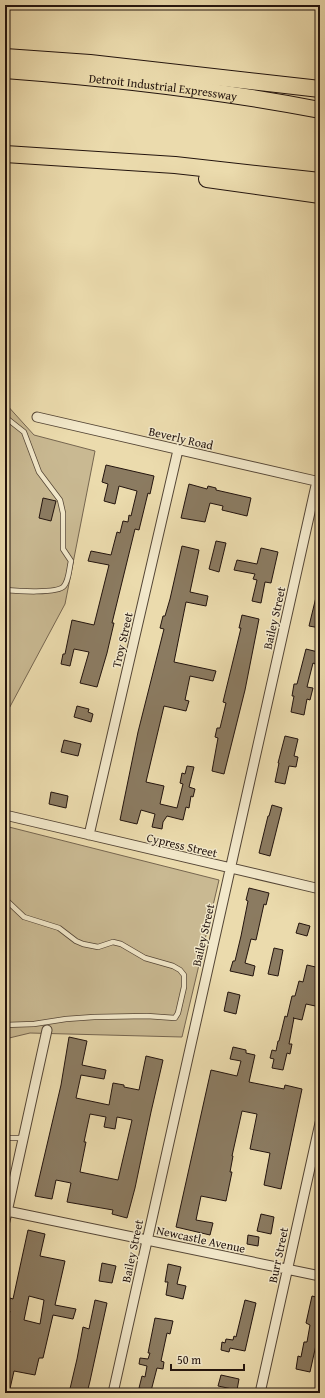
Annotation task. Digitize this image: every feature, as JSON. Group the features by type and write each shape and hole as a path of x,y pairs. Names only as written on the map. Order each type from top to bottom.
{"highway":[{"path":"5,57 90,63 320,89"},
{"name":"Detroit Industrial Expressway","path":"5,70 73,75 154,84 320,110"},
{"path":"5,154 175,165 320,181"},
{"path":"100,160 174,176 320,195"}],"street":[{"name":"Beverly Road","path":"37,417 318,482"},
{"name":"Troy Street","path":"89,835 178,450"},
{"name":"Bailey Street","path":"113,1393 318,482"},
{"name":"Cypress Street","path":"5,815 320,889"},
{"path":"5,1221 47,1030"},
{"name":"Burr Street","path":"260,1393 320,1123"},
{"name":"Newcastle Avenue","path":"6,1211 320,1276"}],"lane":[{"path":"5,417 24,432 39,472 60,500 63,513 64,549 71,561 67,581 60,590 5,590"},
{"path":"5,899 24,917 58,928 76,941 83,944 98,947 113,942 121,944 145,958 173,966 180,970 184,975 182,1000 175,1018 146,1016 94,1017 66,1019 34,1024 5,1025"},
{"path":"5,1138 23,1138"}],"shaded area":[{"path":"5,403 34,435 95,451 65,604 5,716"},
{"path":"5,826 219,880 182,1037 30,1033 5,1039"}],"building":[{"path":"106,465 154,476 150,494 148,493 139,530 135,529 112,623 114,623 107,653 97,687 80,683 89,652 74,649 70,666 61,664 63,654 65,654 72,620 94,625 109,565 88,561 91,551 111,555 117,532 120,533 123,521 128,522 129,515 131,516 137,491 119,486 115,504 104,501 108,484 102,482"},
{"path":"189,484 207,489 208,486 216,488 216,490 251,498 247,516 222,510 223,506 210,503 205,522 181,518"},
{"path":"43,498 56,501 51,521 39,518"},
{"path":"216,541 226,543 219,572 209,569"},
{"path":"182,546 199,550 190,592 208,596 206,606 186,602 174,662 216,671 213,681 190,676 185,700 189,701 186,711 164,706 146,782 164,786 160,804 177,808 183,784 180,783 182,773 185,774 187,766 194,767 189,787 195,789 193,797 191,796 189,808 186,807 183,820 167,816 163,822 162,829 152,827 155,814 141,810 137,824 120,820 138,732 164,629 160,628 170,599"},
{"path":"261,548 278,552 271,583 265,582 261,603 252,601 257,580 253,579 255,574 234,570 237,560 257,564"},
{"path":"317,593 320,593 320,628 309,626"},
{"path":"242,615 259,619 245,690 224,774 212,771 218,738 215,737 217,728 220,728 226,703 223,702 241,628 239,628"},
{"path":"306,649 318,652 315,664 313,663 307,687 313,688 310,700 307,699 304,715 291,712 294,696 292,696 294,684 297,684"},
{"path":"77,706 89,709 88,712 93,714 91,722 74,717"},
{"path":"285,736 298,739 294,756 298,757 296,767 289,766 285,784 275,782"},
{"path":"64,740 81,744 78,756 61,752"},
{"path":"51,792 68,796 66,808 49,804"},
{"path":"272,805 282,808 270,856 259,853"},
{"path":"249,888 269,893 266,905 264,904 256,940 251,939 245,963 255,966 253,976 230,971 233,961 235,961 241,936"},
{"path":"299,923 310,926 307,936 296,933"},
{"path":"274,948 283,950 278,976 268,974"},
{"path":"307,965 320,968 320,1007 306,1004 302,1020 294,1018 289,1044 292,1044 290,1054 287,1053 283,1070 272,1068 274,1059 270,1058 272,1050 276,1051 285,1016 287,1017 292,996 295,996 299,981 303,982"},
{"path":"228,992 240,995 236,1014 224,1011"},
{"path":"69,1037 87,1041 82,1065 106,1070 104,1079 81,1075 76,1098 109,1105 113,1083 139,1090 146,1056 163,1060 127,1218 112,1214 113,1210 67,1202 71,1183 56,1180 52,1199 35,1196 61,1085","holes":["90,1114 106,1117 104,1127 115,1129 117,1117 132,1120 118,1180 80,1172"]},
{"path":"233,1047 246,1050 246,1053 255,1055 249,1082 284,1089 285,1085 302,1089 281,1189 264,1185 270,1153 250,1149 257,1114 242,1111 232,1156 230,1172 232,1172 226,1201 201,1196 196,1220 213,1223 210,1235 176,1227 211,1070 237,1076 241,1061 230,1059"},
{"path":"261,1214 274,1217 271,1234 257,1231"},
{"path":"28,1230 45,1234 40,1256 65,1261 55,1305 76,1309 73,1319 53,1315 43,1358 39,1358 35,1375 14,1371 9,1393 5,1393 5,1331 10,1311 8,1310 10,1298 13,1299","holes":["29,1296 44,1300 40,1324 24,1320"]},
{"path":"248,1235 259,1237 258,1246 247,1244"},
{"path":"102,1263 116,1266 112,1283 99,1281"},
{"path":"168,1264 181,1267 177,1284 186,1286 183,1299 166,1295 168,1282 165,1282"},
{"path":"312,1296 320,1298 318,1307 320,1308 320,1346 316,1345 310,1372 296,1369 298,1356 301,1357 304,1342 307,1342 310,1325 306,1323"},
{"path":"95,1300 107,1303 87,1393 69,1393 83,1327 89,1329"},
{"path":"245,1300 256,1303 245,1351 230,1348 229,1352 221,1350 222,1342 225,1343 226,1339 233,1340 234,1336 236,1337"},
{"path":"155,1318 173,1321 170,1334 167,1333 161,1361 164,1362 163,1369 157,1368 151,1391 139,1388 142,1376 145,1377 147,1366 139,1364 140,1358 148,1359"},
{"path":"221,1375 239,1379 237,1390 218,1386"}]}
